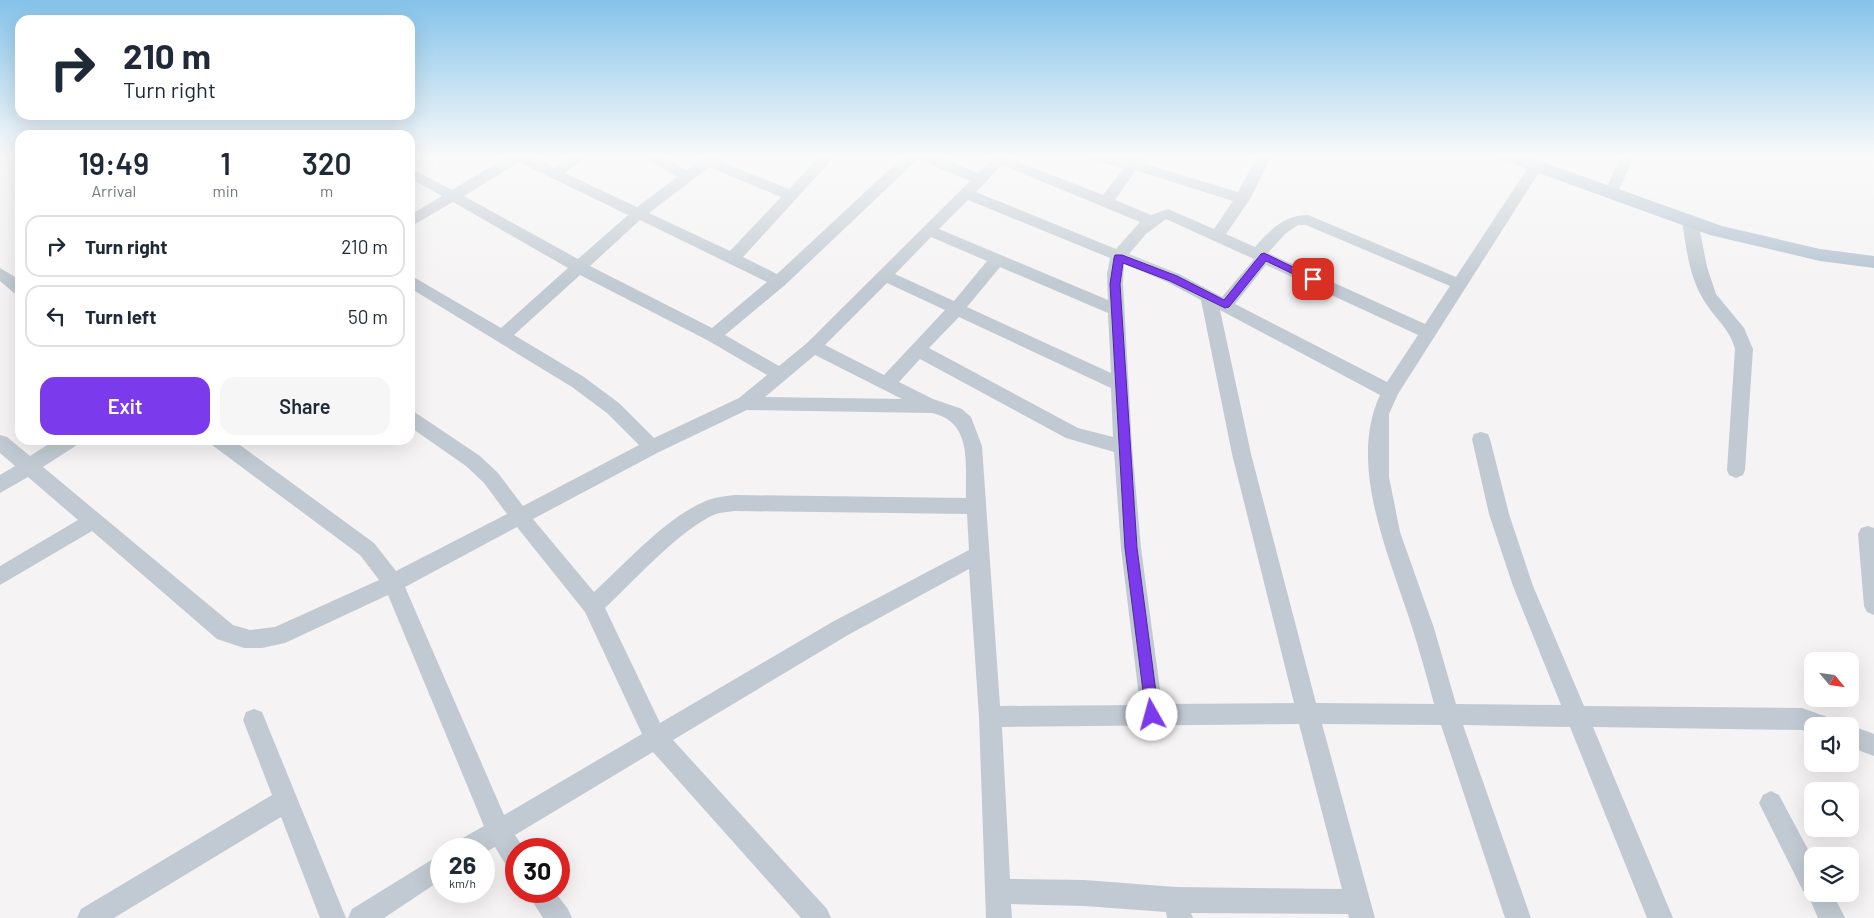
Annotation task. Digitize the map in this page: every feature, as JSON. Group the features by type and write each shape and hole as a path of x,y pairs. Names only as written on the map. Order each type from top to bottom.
{"main road":[{"path":"1625,198 1717,231 1820,255 1874,262"}],"street":[{"path":"415,219 448,198"},
{"path":"454,198 579,267 713,336 781,375"},
{"path":"605,198 779,281"},
{"path":"502,336 638,214 659,198"},
{"path":"732,259 790,198"},
{"path":"713,336 779,281 868,198"},
{"path":"0,442 225,632 240,640 257,640 276,636 393,583 521,518 652,447 744,403 781,375 813,347 960,198"},
{"path":"976,198 1119,258 1173,278 1390,392"},
{"path":"1096,198 1150,220"},
{"path":"1106,202 1109,198"},
{"path":"1217,235 1243,199 1239,198"},
{"path":"1515,198 1390,392 1380,414 1379,477 1390,532 1423,628 1448,714 1518,918"},
{"path":"1152,715 1131,548 1123,446 1119,384 1118,311 1115,284 1119,258 1150,220 1160,214 1168,214 1428,332"},
{"path":"1000,891 1084,893 1178,909 1360,910 1307,713 1249,482 1219,351 1217,301 1292,221 1299,219 1308,220 1459,284"},
{"path":"1690,221 1695,254 1709,294 1736,326 1744,349 1736,470"},
{"path":"928,230 1118,311"},
{"path":"886,384 997,260"},
{"path":"0,273 15,285"},
{"path":"884,275 1119,384"},
{"path":"415,284 578,382 613,408 652,447"},
{"path":"813,347 932,406"},
{"path":"918,350 1072,433 1102,443 1123,446"},
{"path":"744,403 932,406 951,410 962,417 968,426 973,446 977,506 1000,891 999,918"},
{"path":"415,421 473,461 491,478 593,606 655,737 818,918"},
{"path":"1481,439 1499,514 1523,586 1660,918"},
{"path":"0,485 62,445"},
{"path":"226,445 366,549 393,583 498,830 505,841"},
{"path":"593,606 672,533 714,506 735,504 977,506"},
{"path":"0,576 93,520"},
{"path":"1868,534 1874,606"},
{"path":"485,838 842,628 979,554"},
{"path":"990,717 1307,713 1804,720"},
{"path":"254,720 333,918"},
{"path":"1859,739 1874,745"},
{"path":"90,918 286,800"},
{"path":"1771,803 1804,867"},
{"path":"361,918 430,873"},
{"path":"1823,902 1832,918"},
{"path":"547,903 559,918"}],"route":[{"path":"1152,715 1131,548 1124,463 1119,384 1118,311 1115,284 1115,269 1119,258 1173,278 1225,305 1264,257 1313,279"}]}
